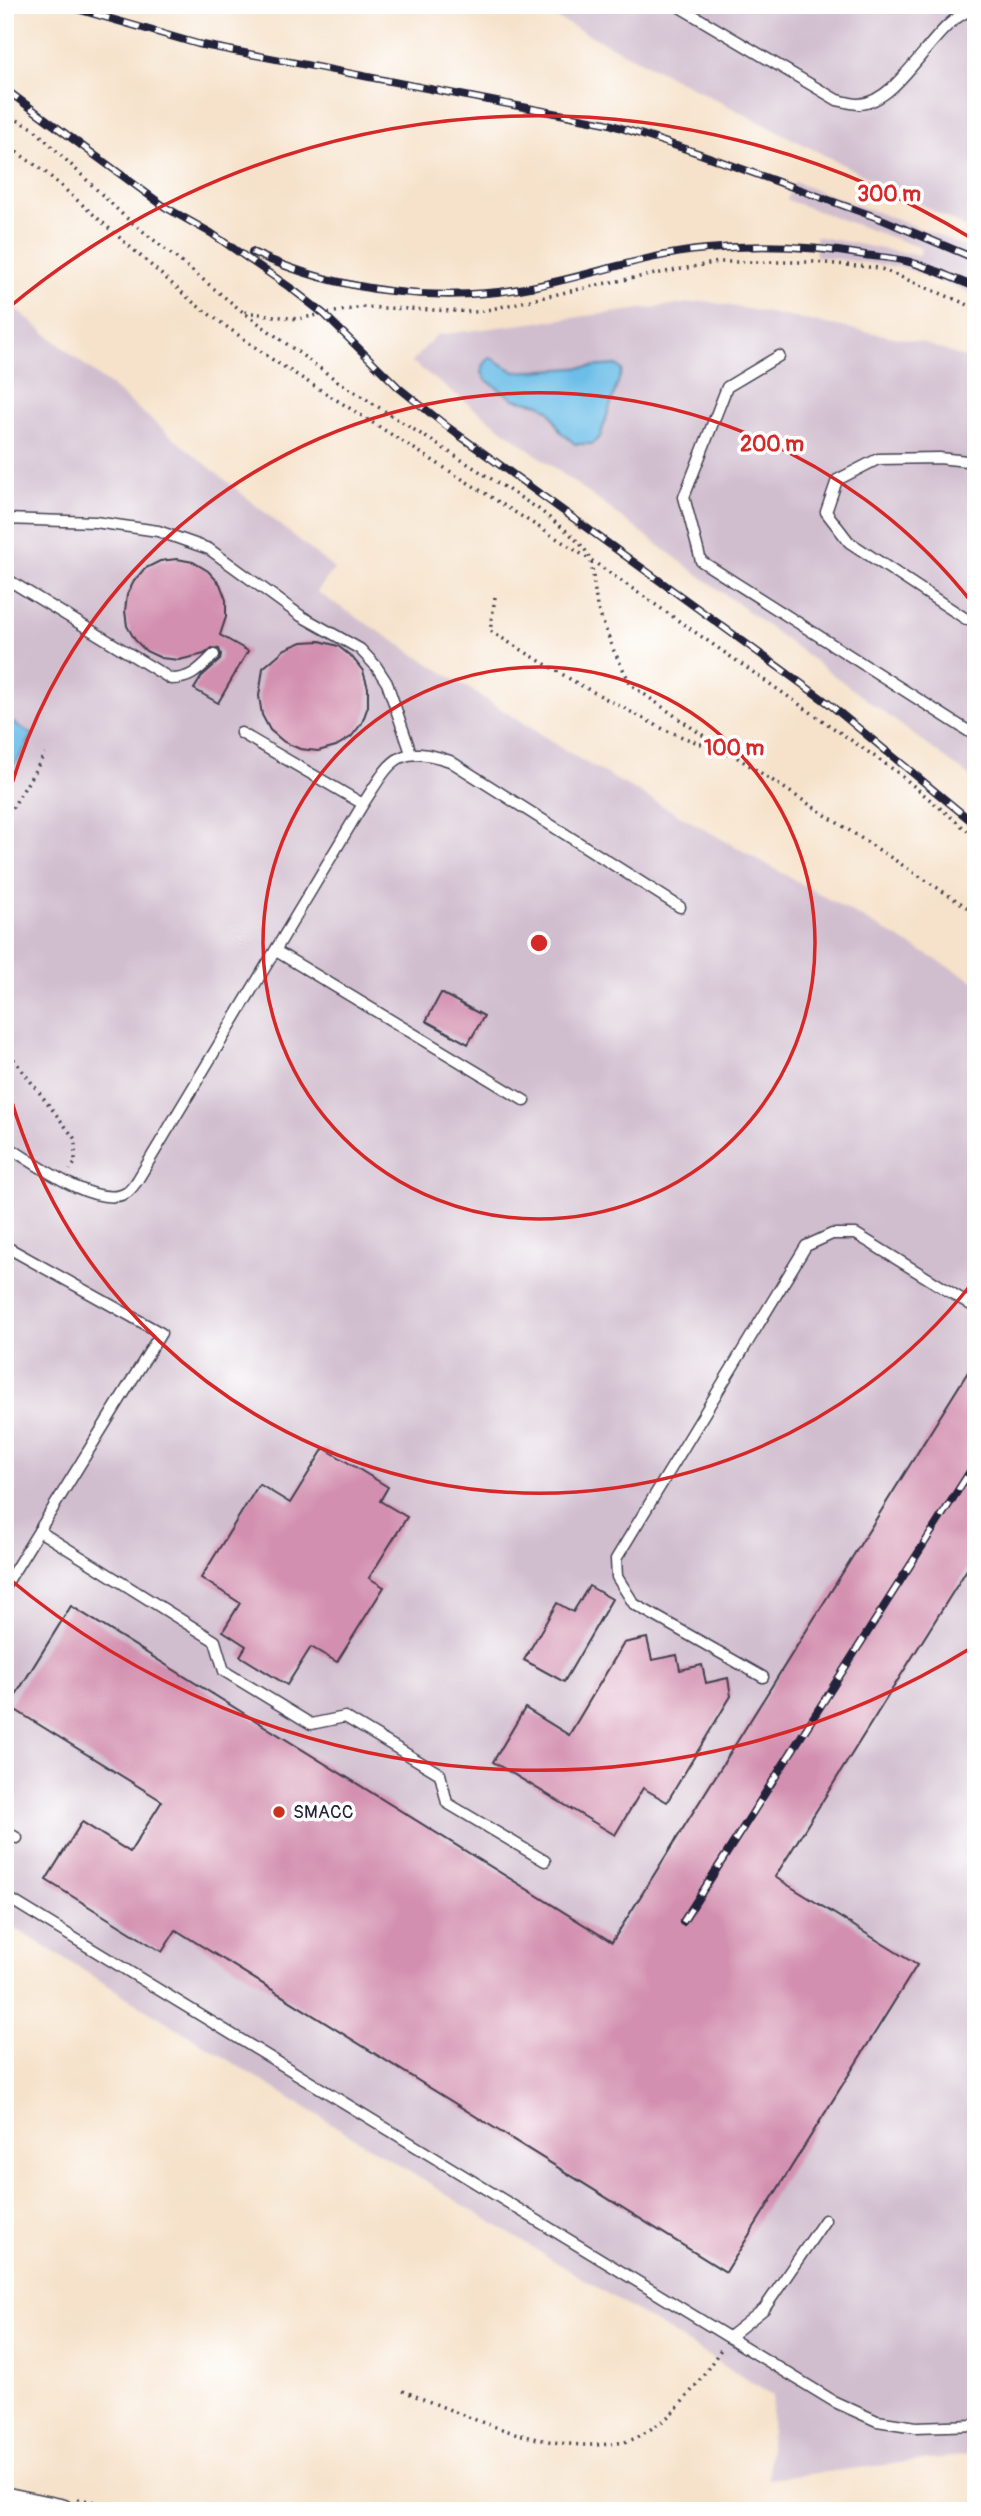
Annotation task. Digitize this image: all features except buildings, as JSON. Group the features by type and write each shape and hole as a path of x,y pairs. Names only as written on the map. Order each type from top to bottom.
{"street":[{"path":"5,2499 62,2511"}],"lane":[{"path":"676,5 837,100 859,104 883,97 956,18 973,8"},
{"path":"779,356 727,387 684,497 701,561 976,736"},
{"path":"966,620 849,542 826,512 837,480 878,459 939,457 976,462"},
{"path":"5,519 95,522 158,531 209,549 301,616 360,649 387,683 411,752"},
{"path":"5,578 171,679 184,679 214,655"},
{"path":"241,733 363,804"},
{"path":"5,1145 62,1180 94,1194 125,1194 137,1181 363,804 387,767 411,752 432,754 450,761 680,907"},
{"path":"276,951 525,1101"},
{"path":"763,1677 634,1604 617,1577 616,1559 806,1246 832,1234 856,1234 976,1308"},
{"path":"5,1246 161,1333 5,1586"},
{"path":"39,1531 215,1641 224,1671 311,1724 345,1717 440,1774 447,1803 545,1861"},
{"path":"5,1830 17,1838"},
{"path":"5,1896 835,2402 877,2421 916,2427 976,2425"},
{"path":"729,2337 764,2309 825,2220"}],"path":[{"path":"5,114 33,128 124,216 243,312 335,380 537,508 569,533 584,548 591,560 597,607 631,685 740,760 976,913"},
{"path":"5,144 44,171 195,304 273,360 591,560 897,772 976,838"},
{"path":"243,312 297,320 362,307 478,312 602,284 719,262 814,262 879,268 976,308"},
{"path":"495,597 490,631 580,685 665,730 740,760"},
{"path":"5,820 45,754"},
{"path":"5,1048 75,1139 75,1163 62,1180"},
{"path":"403,2390 503,2431 566,2444 626,2442 659,2424 696,2386 729,2337"},
{"path":"954,2511 976,2507"}],"shaded area":[{"path":"531,5 976,5 976,233"},
{"path":"794,182 928,231 976,252 976,295 905,268 816,256 815,236 919,256 921,248 787,200"},
{"path":"5,300 334,569 317,592 576,757 976,982 976,2454 768,2479 773,2396 5,1922"},
{"path":"705,301 921,342 976,362 976,781 412,362 436,335"},
{"path":"5,2486 145,2511 5,2511"}],"water":[{"path":"490,357 515,372 617,365 622,370 600,437 592,444 575,444 560,431 550,411 540,404 514,399 485,379 483,366"},
{"path":"5,718 33,735 5,781"}],"railway":[{"path":"63,5 198,44 606,123 881,219 976,259"},
{"path":"5,89 165,207 211,233 292,289 324,314 399,388 449,428 828,703 976,825"},
{"path":"252,252 319,277 391,291 428,294 500,292 536,286 663,255 707,249 766,246 845,252 901,260 924,266 976,287"},
{"path":"683,1922 976,1462"}],"place":[{"name":"SMACC","path":"279,1812"}]}
